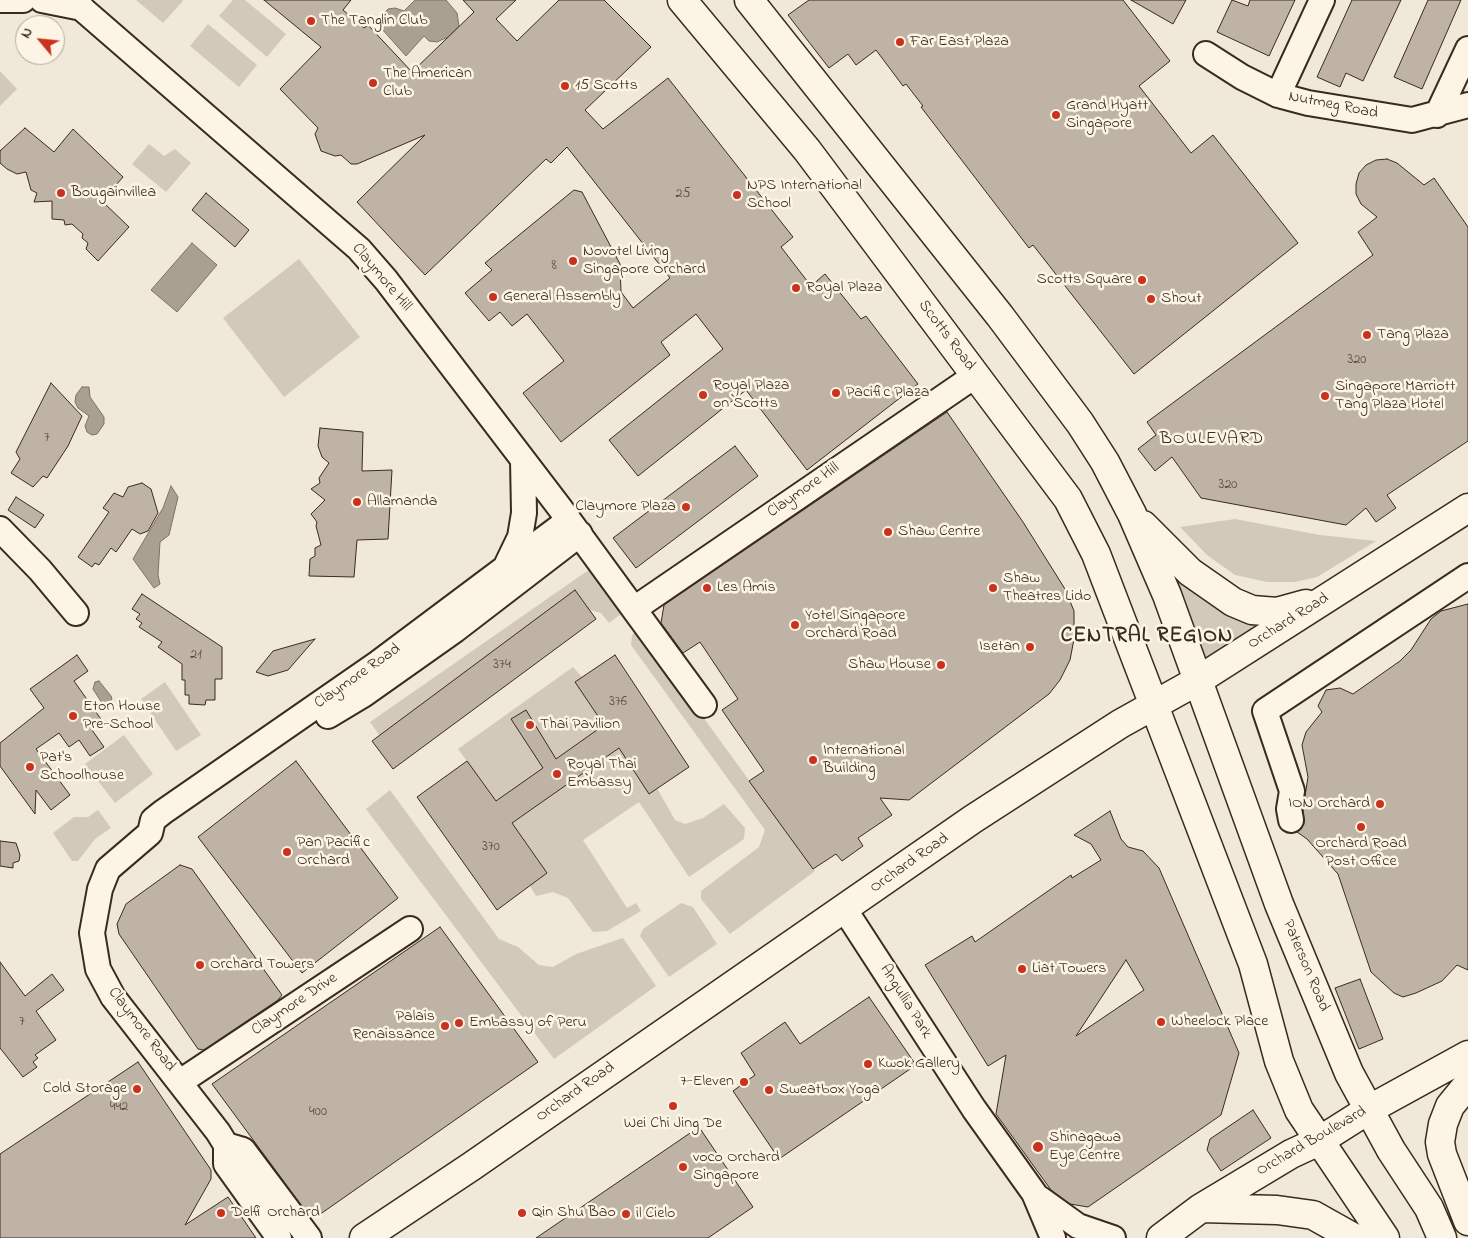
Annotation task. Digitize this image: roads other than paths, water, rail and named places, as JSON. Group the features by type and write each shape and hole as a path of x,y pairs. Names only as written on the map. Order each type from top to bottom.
{"main road":[{"name":"Scotts Road","path":"682,0 807,150 1068,499 1096,554 1154,705"},
{"path":"749,0 857,133 1006,324 1091,440 1132,514 1167,594 1197,681"},
{"name":"Orchard Road","path":"364,1238 845,910 973,819 1120,724 1197,681 1468,508"},
{"path":"1132,514 1190,572 1233,602 1252,610 1277,612 1327,598"},
{"name":"Paterson Road","path":"1197,681 1279,904 1349,1073 1368,1110 1429,1208 1442,1238"},
{"path":"1154,705 1253,964 1278,1061 1298,1110 1384,1238"},
{"name":"Orchard Boulevard","path":"1161,1238 1201,1208 1291,1154 1318,1141 1368,1110 1468,1055"},
{"path":"1468,1084 1450,1106 1443,1124 1440,1142 1442,1154 1468,1221"},
{"path":"1201,1208 1276,1210 1313,1215 1354,1238"}],"street":[{"path":"0,0 23,0"},
{"path":"42,0 77,4"},
{"path":"1278,94 1322,0"},
{"name":"Claymore Hill","path":"77,4 359,249 386,280 575,527 704,705"},
{"path":"1437,115 1468,49"},
{"name":"Nutmeg Road","path":"1206,54 1242,78 1278,94 1308,103 1412,120 1437,115 1468,105"},
{"name":"Claymore Hill","path":"634,609 976,375"},
{"path":"505,568 520,537 524,513 523,460"},
{"name":"Claymore Road","path":"280,1238 226,1164 226,1145 180,1082 113,997 98,970 92,948 93,923 100,889 108,869 150,833 153,820 186,795 346,686 505,568 575,527"},
{"name":"Claymore Road","path":"150,833 162,834 279,748 363,694 455,630 575,527"},
{"path":"0,529 40,570 76,613"},
{"path":"1291,820 1289,809 1292,791 1265,711 1468,576"},
{"name":"Angullia Park","path":"845,910 974,1109 1034,1193 1053,1238"},
{"name":"Claymore Drive","path":"180,1082 410,929"},
{"name":"Claymore Road","path":"226,1145 243,1150 309,1238"},
{"name":"Angullia Park","path":"1034,1193 1078,1226 1113,1238"}],"place":[{"name":"The Tanglin Club","path":"311,21"},
{"name":"Far East Plaza","path":"900,42"},
{"name":"The American Club","path":"373,83"},
{"name":"15 Scotts","path":"565,86"},
{"name":"Grand Hyatt Singapore","path":"1056,115"},
{"name":"Bougainvillea","path":"61,193"},
{"name":"NPS International School","path":"737,195"},
{"name":"Novotel Living Singapore Orchard","path":"573,261"},
{"name":"Scotts Square","path":"1142,280"},
{"name":"Royal Plaza","path":"796,288"},
{"name":"General Assembly","path":"493,297"},
{"name":"Shout","path":"1151,299"},
{"name":"Tang Plaza","path":"1367,335"},
{"name":"Pacific Plaza","path":"836,393"},
{"name":"Royal Plaza on Scotts","path":"703,395"},
{"name":"Singapore Marriott Tang Plaza Hotel","path":"1325,396"},
{"name":"Allamanda","path":"357,502"},
{"name":"Claymore Plaza","path":"686,507"},
{"name":"Shaw Centre","path":"888,532"},
{"name":"Les Amis","path":"707,588"},
{"name":"Shaw Theatres Lido","path":"993,588"},
{"name":"Yotel Singapore Orchard Road","path":"795,625"},
{"name":"Isetan","path":"1030,647"},
{"name":"Shaw House","path":"941,665"},
{"name":"Eton House Pre-School","path":"73,716"},
{"name":"Thai Pavilion","path":"530,725"},
{"name":"International Building","path":"813,760"},
{"name":"Pat's Schoolhouse","path":"30,767"},
{"name":"Royal Thai Embassy","path":"557,774"},
{"name":"ION Orchard","path":"1380,804"},
{"name":"Orchard Road Post Office","path":"1361,827"},
{"name":"Pan Pacific Orchard","path":"287,852"},
{"name":"Orchard Towers","path":"200,965"},
{"name":"Liat Towers","path":"1022,969"},
{"name":"Wheelock Place","path":"1161,1022"},
{"name":"Embassy of Peru","path":"459,1023"},
{"name":"Palais Renaissance","path":"445,1026"},
{"name":"Kwok Gallery","path":"868,1064"},
{"name":"7-Eleven","path":"744,1082"},
{"name":"Cold Storage","path":"137,1089"},
{"name":"Sweatbox Yoga","path":"769,1090"},
{"name":"Wei Chi Jing De","path":"673,1106"},
{"name":"Shinagawa Eye Centre","path":"1038,1147"},
{"name":"voco Orchard Singapore","path":"683,1167"},
{"name":"Delfi Orchard","path":"221,1213"},
{"name":"Qin Shu Bao","path":"522,1213"},
{"name":"il Cielo","path":"626,1214"}],"district":[{"name":"BOULEVARD","path":"1212,440"},
{"name":"CENTRAL REGION","path":"1147,638"}]}
